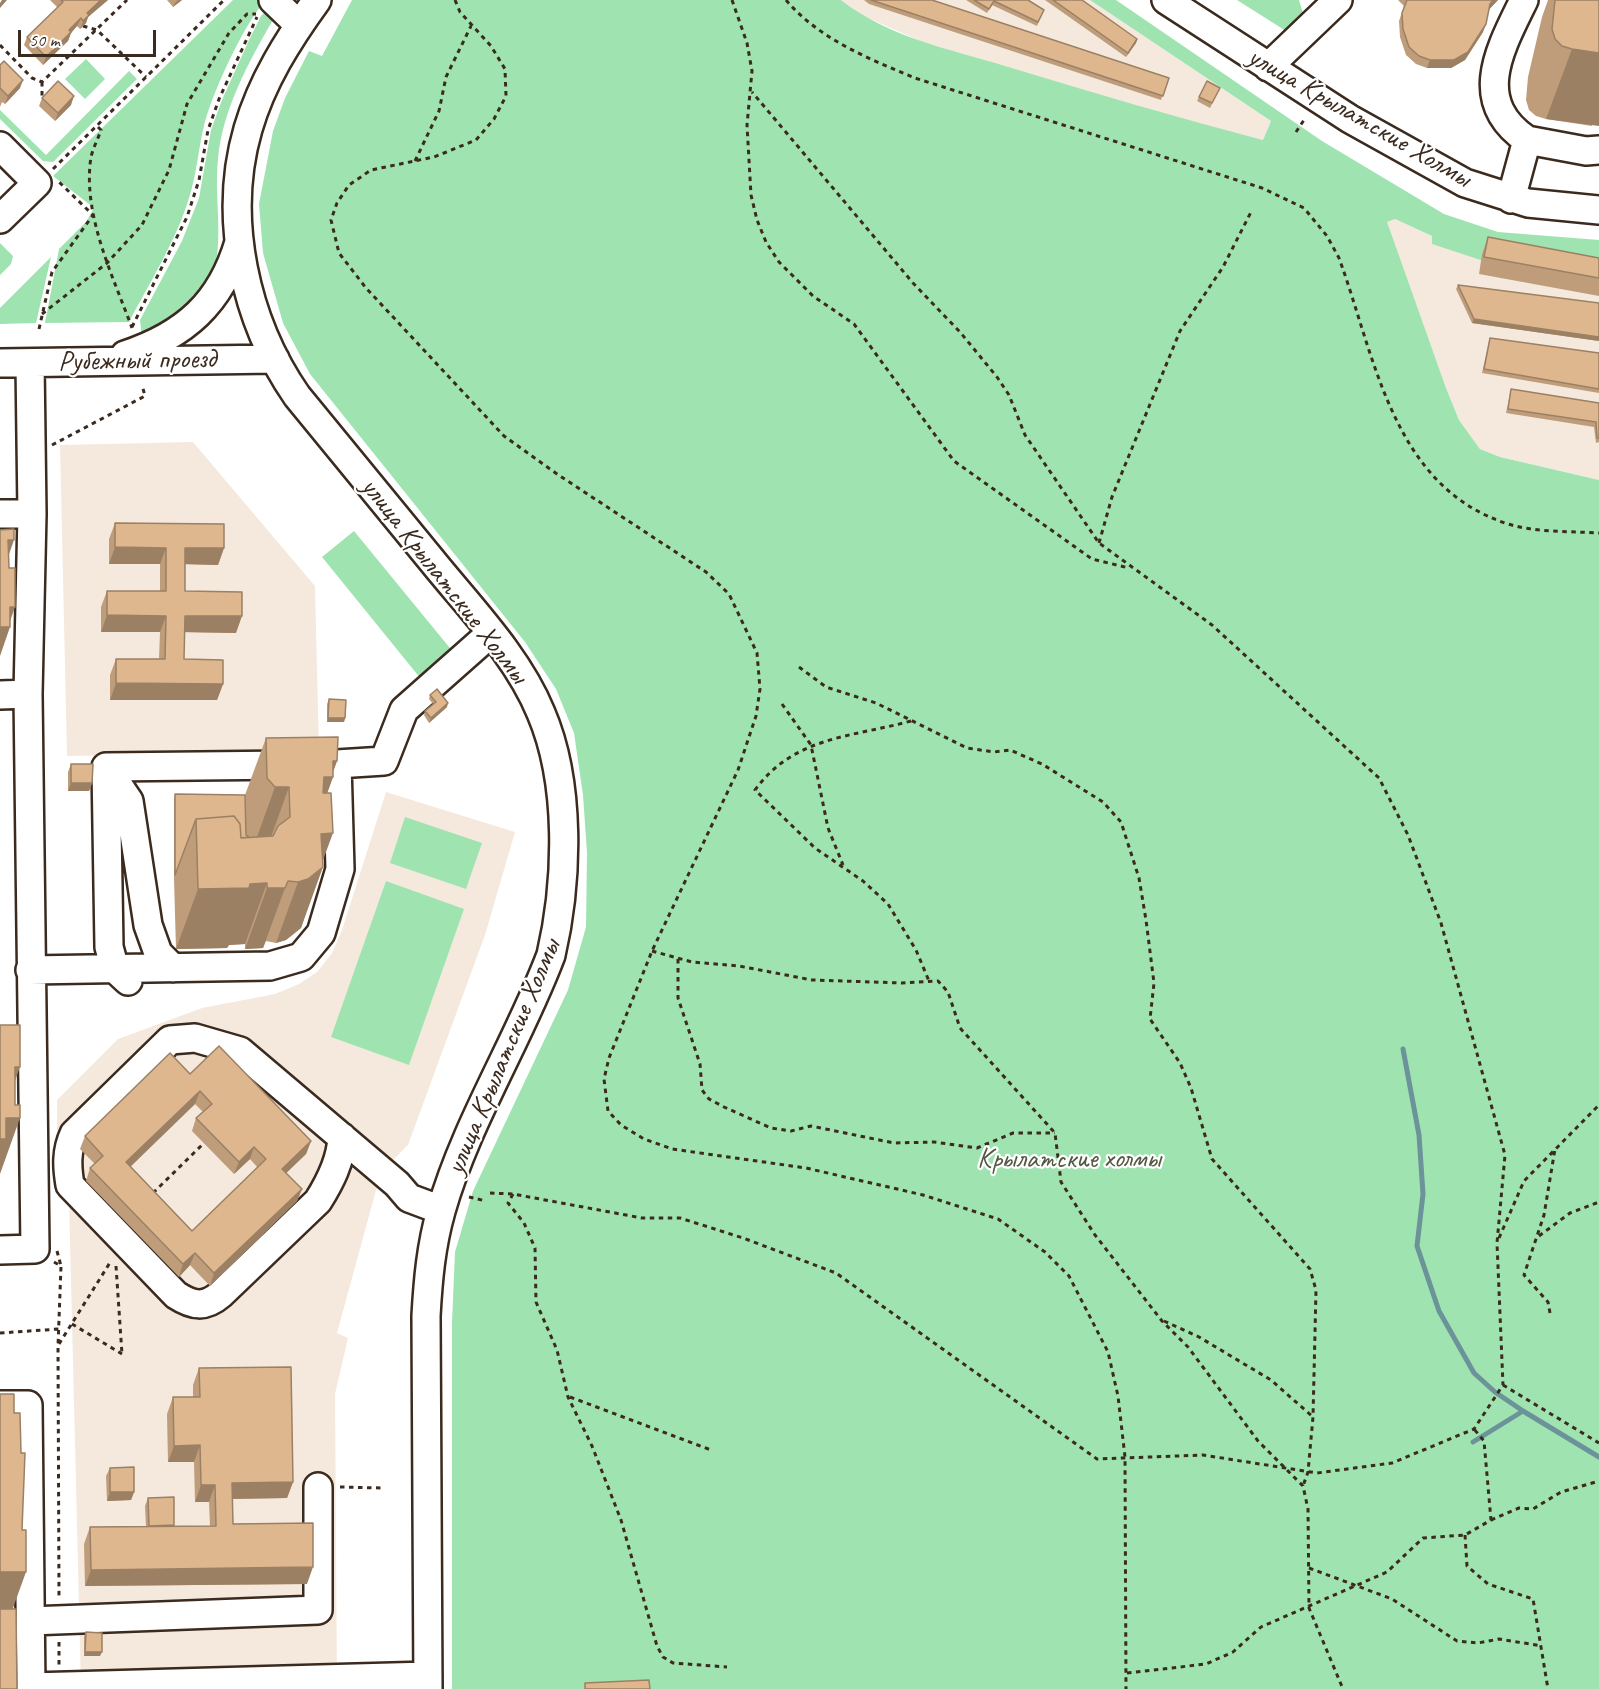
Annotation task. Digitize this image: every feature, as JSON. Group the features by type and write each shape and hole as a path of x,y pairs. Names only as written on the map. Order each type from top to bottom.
{"street":[{"name":"улица Крылатские Холмы","path":"317,0 268,78 248,129 238,192 239,240 253,306 275,359 297,396 491,633 519,673 541,712 555,755 561,797 559,921 551,955 459,1161 441,1210 428,1271 426,1316 428,1683"},
{"name":"улица Крылатские Холмы","path":"1167,0 1350,119 1436,169 1465,183 1511,199 1567,208 1599,210"},
{"path":"1269,67 1338,0"},
{"path":"1524,0 1501,48 1494,81 1495,100 1502,116 1514,131 1527,140 1586,151 1599,150"},
{"path":"263,7 299,26"},
{"path":"1511,199 1527,140"},
{"path":"0,146 43,178 0,219"},
{"path":"104,362 158,343 191,321 222,282 232,264 239,240"},
{"name":"Рубежный проезд","path":"0,363 275,359"},
{"path":"0,1250 35,1249 36,1180 21,1058 30,970 28,694 32,514 30,363"},
{"path":"0,514 32,514"},
{"path":"106,767 337,765 384,761 404,710 491,633"},
{"path":"0,695 28,694"},
{"path":"30,970 180,959 270,966 300,957 321,933 340,868 337,765"},
{"path":"106,767 129,801 148,925 158,953 180,959"},
{"path":"106,767 109,947 115,969 123,978 137,986 163,984 180,972 180,959"},
{"path":"342,1137 341,1149 330,1182 318,1201 221,1294 211,1302 202,1305 189,1303 176,1295 70,1185 68,1174 68,1147 74,1134 170,1040 182,1037 195,1038 240,1051 342,1137 397,1184 409,1198 441,1210"},
{"path":"0,1405 28,1405 23,1630 31,1688 428,1683"},
{"path":"23,1630 59,1620 318,1610 318,1486"}],"path":[{"path":"42,98 42,82 128,0"},
{"path":"93,215 43,178 98,127 225,0"},
{"path":"455,0 471,26 491,46 505,69 506,96 494,119 476,140 434,157 371,170 349,185 337,203 331,220 333,237 339,253 350,269 504,436 714,579 729,594 757,653 760,688 756,716 738,770 652,951 609,1058 604,1079 608,1110 621,1125 644,1139 672,1149 806,1168 923,1195 998,1219 1045,1252 1069,1276 1086,1305 1108,1352 1118,1396 1125,1457 1126,1689"},
{"path":"732,0 747,43 752,71 747,146 751,195 766,242 779,262 813,296 854,324 954,461 1092,559 1131,568"},
{"path":"786,0 826,34 867,58 915,78 1230,176 1304,208 1327,236 1339,258 1396,422 1412,450 1431,473 1481,512 1508,524 1542,531 1599,533"},
{"path":"98,127 100,130 91,156 93,215 107,263 132,327 188,218 199,180 208,130 219,99 263,7"},
{"path":"42,314 125,247 142,225 169,170 187,104 229,33 247,14 263,7"},
{"path":"83,26 97,30 146,77"},
{"path":"415,161 439,111 446,77 471,26"},
{"path":"0,45 32,78 42,82"},
{"path":"490,1193 513,1194 642,1218 680,1218 743,1238 836,1273 1097,1458 1203,1455 1317,1473 1392,1463 1474,1430 1503,1385 1497,1243 1505,1155 1441,923 1408,835 1379,778 1212,625 1099,543 1025,435 1009,395 997,377 960,332 913,283 752,92"},
{"path":"1099,543 1112,497 1180,331 1223,267 1251,212"},
{"path":"39,329 52,272 93,215"},
{"path":"49,447 145,396 142,386"},
{"path":"799,667 826,687 876,703 967,748 994,752 1010,750 1042,764 1102,802 1121,822 1139,878 1146,920 1154,983 1150,1019 1180,1064 1191,1088 1212,1159 1310,1269 1316,1290 1313,1417 1308,1472 1303,1486"},
{"path":"782,704 811,745 828,828 844,867"},
{"path":"912,721 811,745 768,772 755,790 815,848 844,867 888,904 916,950 929,981"},
{"path":"652,951 678,959 739,966 812,980 902,983 938,981 948,992 960,1029 1055,1133 1061,1182 1073,1204 1162,1321 1188,1347 1258,1442 1303,1486 1308,1509 1309,1608 1343,1689"},
{"path":"678,959 678,998 700,1064 702,1090 709,1100 724,1107 771,1128 791,1131 811,1126 894,1143 934,1142 977,1148 1013,1133 1055,1133"},
{"path":"1497,1243 1524,1181 1599,1105"},
{"path":"146,1200 204,1143"},
{"path":"1550,1313 1548,1302 1524,1275 1537,1238 1552,1177 1555,1149"},
{"path":"513,1194 508,1203 524,1224 535,1248 536,1302 557,1350 568,1397 592,1446 621,1520 660,1651 674,1663 727,1667"},
{"path":"1537,1238 1570,1213 1599,1202"},
{"path":"35,1249 61,1266 58,1346 59,1687"},
{"path":"58,1346 115,1254 122,1354 72,1324"},
{"path":"1162,1321 1199,1337 1272,1380 1313,1417"},
{"path":"0,1333 59,1329"},
{"path":"1503,1385 1599,1443"},
{"path":"568,1397 711,1450"},
{"path":"1474,1430 1484,1441 1491,1520"},
{"path":"1127,1673 1206,1664 1233,1652 1261,1627 1387,1572 1423,1538 1465,1535 1519,1508 1533,1509 1562,1492 1599,1481"},
{"path":"318,1486 384,1488"},
{"path":"1465,1535 1467,1566 1488,1584 1533,1599 1548,1689"},
{"path":"1309,1568 1392,1599 1457,1641 1478,1643 1499,1639 1542,1646"}],"shaded area":[{"path":"841,0 1090,0 1271,121 1263,140 1156,112 925,43 859,14"},
{"path":"1395,219 1432,236 1599,279 1599,480 1500,457 1480,449 1459,420 1446,388 1386,222"},
{"path":"193,442 315,586 319,751 67,756 60,445"},
{"path":"386,792 515,832 485,935 408,1145 381,1172 337,1333 348,1338 335,1394 337,1689 81,1689 69,1200 57,1184 57,1100 118,1039 202,1008 275,994 299,984 317,972 332,953 342,930"}],"green space":[{"path":"233,0 262,0 264,2 246,28 220,82 203,130 184,214 129,322 45,323 59,249 86,222 94,208 53,176"},
{"name":"Крылатские холмы","path":"352,0 841,0 879,24 941,47 1263,140 1271,121 1090,0 1116,0 1322,141 1444,214 1498,232 1599,240 1599,279 1505,268 1432,244 1432,236 1395,219 1387,222 1459,420 1480,449 1500,457 1599,480 1599,1689 452,1689 452,1322 455,1252 473,1191 568,990 586,927 587,853 583,795 574,733 556,689 525,642 310,374 283,323 263,253 259,204 273,131 285,98 309,51 322,56"},
{"path":"1237,0 1299,0 1303,13 1286,31"},
{"path":"269,8 273,20 238,87 221,141 217,176 218,248 211,282 203,298 193,307 142,338 140,320 182,241 199,198 211,130 222,100 261,16"},
{"path":"86,59 105,79 85,99 65,79"},
{"path":"129,71 137,79 53,162 43,161 0,119 0,110 46,155"},
{"path":"0,243 13,256 11,264 0,275"},
{"path":"51,257 36,323 0,324 0,308"},
{"path":"354,531 454,653 421,679 322,557"},
{"path":"405,817 482,843 466,889 390,863"},
{"path":"386,881 464,909 409,1065 331,1037"}],"building":[{"path":"61,0 101,0 87,13 89,15 83,21 81,18 69,30 71,32 46,57 27,37 63,2"},
{"path":"871,0 932,0 1169,78 1163,96"},
{"path":"974,0 1028,0 1044,10 1038,22 994,1 989,9"},
{"path":"1053,0 1082,0 1137,39 1128,53"},
{"path":"1407,0 1493,0 1486,24 1468,52 1454,60 1430,60 1419,56 1409,47 1403,29 1402,13"},
{"path":"1555,0 1599,0 1599,53 1562,46 1555,39 1552,29"},
{"path":"4,61 23,80 8,96 0,88 0,65"},
{"path":"58,81 74,96 58,113 42,98"},
{"path":"1207,81 1220,88 1212,103 1199,97"},
{"path":"1488,237 1599,258 1599,278 1484,257"},
{"path":"1458,285 1599,303 1599,337 1474,319"},
{"path":"1490,338 1599,353 1599,389 1484,369"},
{"path":"1511,389 1599,403 1599,438 1597,438 1596,422 1508,409"},
{"path":"115,523 224,524 224,548 185,548 185,591 242,592 242,616 185,616 184,659 223,660 223,684 116,683 116,659 165,659 166,616 107,615 107,591 166,591 166,548 115,547"},
{"path":"14,529 14,540 8,540 9,568 15,568 15,607 10,607 10,627 0,627 0,530"},
{"path":"437,689 448,703 431,718 425,711 436,702 430,695"},
{"path":"329,699 346,700 345,718 328,718"},
{"path":"338,737 337,761 333,761 333,777 324,777 323,793 331,793 333,833 321,834 323,867 308,879 298,882 288,881 285,888 267,888 267,883 250,884 249,888 198,889 196,819 234,816 240,824 241,838 273,836 278,826 290,817 289,787 275,787 267,778 266,738"},
{"path":"71,764 93,764 92,783 71,783"},
{"path":"175,794 245,795 246,835 249,837 241,838 240,824 234,816 196,819 175,875"},
{"path":"0,1025 20,1025 20,1067 15,1067 15,1105 20,1105 20,1118 6,1118 6,1139 0,1139"},
{"path":"219,1046 311,1141 282,1169 302,1189 214,1273 195,1253 183,1264 90,1168 103,1156 85,1136 170,1053 190,1074","holes":["200,1091 212,1104 196,1118 239,1162 254,1147 266,1159 192,1231 126,1162"]},
{"path":"291,1367 293,1482 232,1483 233,1524 313,1523 313,1567 91,1570 90,1527 216,1526 215,1485 201,1485 200,1445 174,1446 173,1397 200,1397 199,1368"},
{"path":"0,1394 14,1394 14,1413 20,1413 21,1453 25,1453 22,1530 26,1530 26,1572 0,1572"},
{"path":"134,1467 134,1492 110,1492 110,1468"},
{"path":"174,1497 174,1525 149,1526 148,1498"},
{"path":"0,1609 16,1609 17,1689 0,1689"},
{"path":"86,1632 102,1633 102,1652 85,1652"},
{"path":"649,1680 650,1689 585,1689 585,1683"}],"waterway":[{"path":"1403,1049 1419,1135 1423,1194 1417,1246 1439,1311 1474,1373 1495,1392 1523,1411"},
{"path":"1473,1442 1523,1411 1599,1457"}]}
